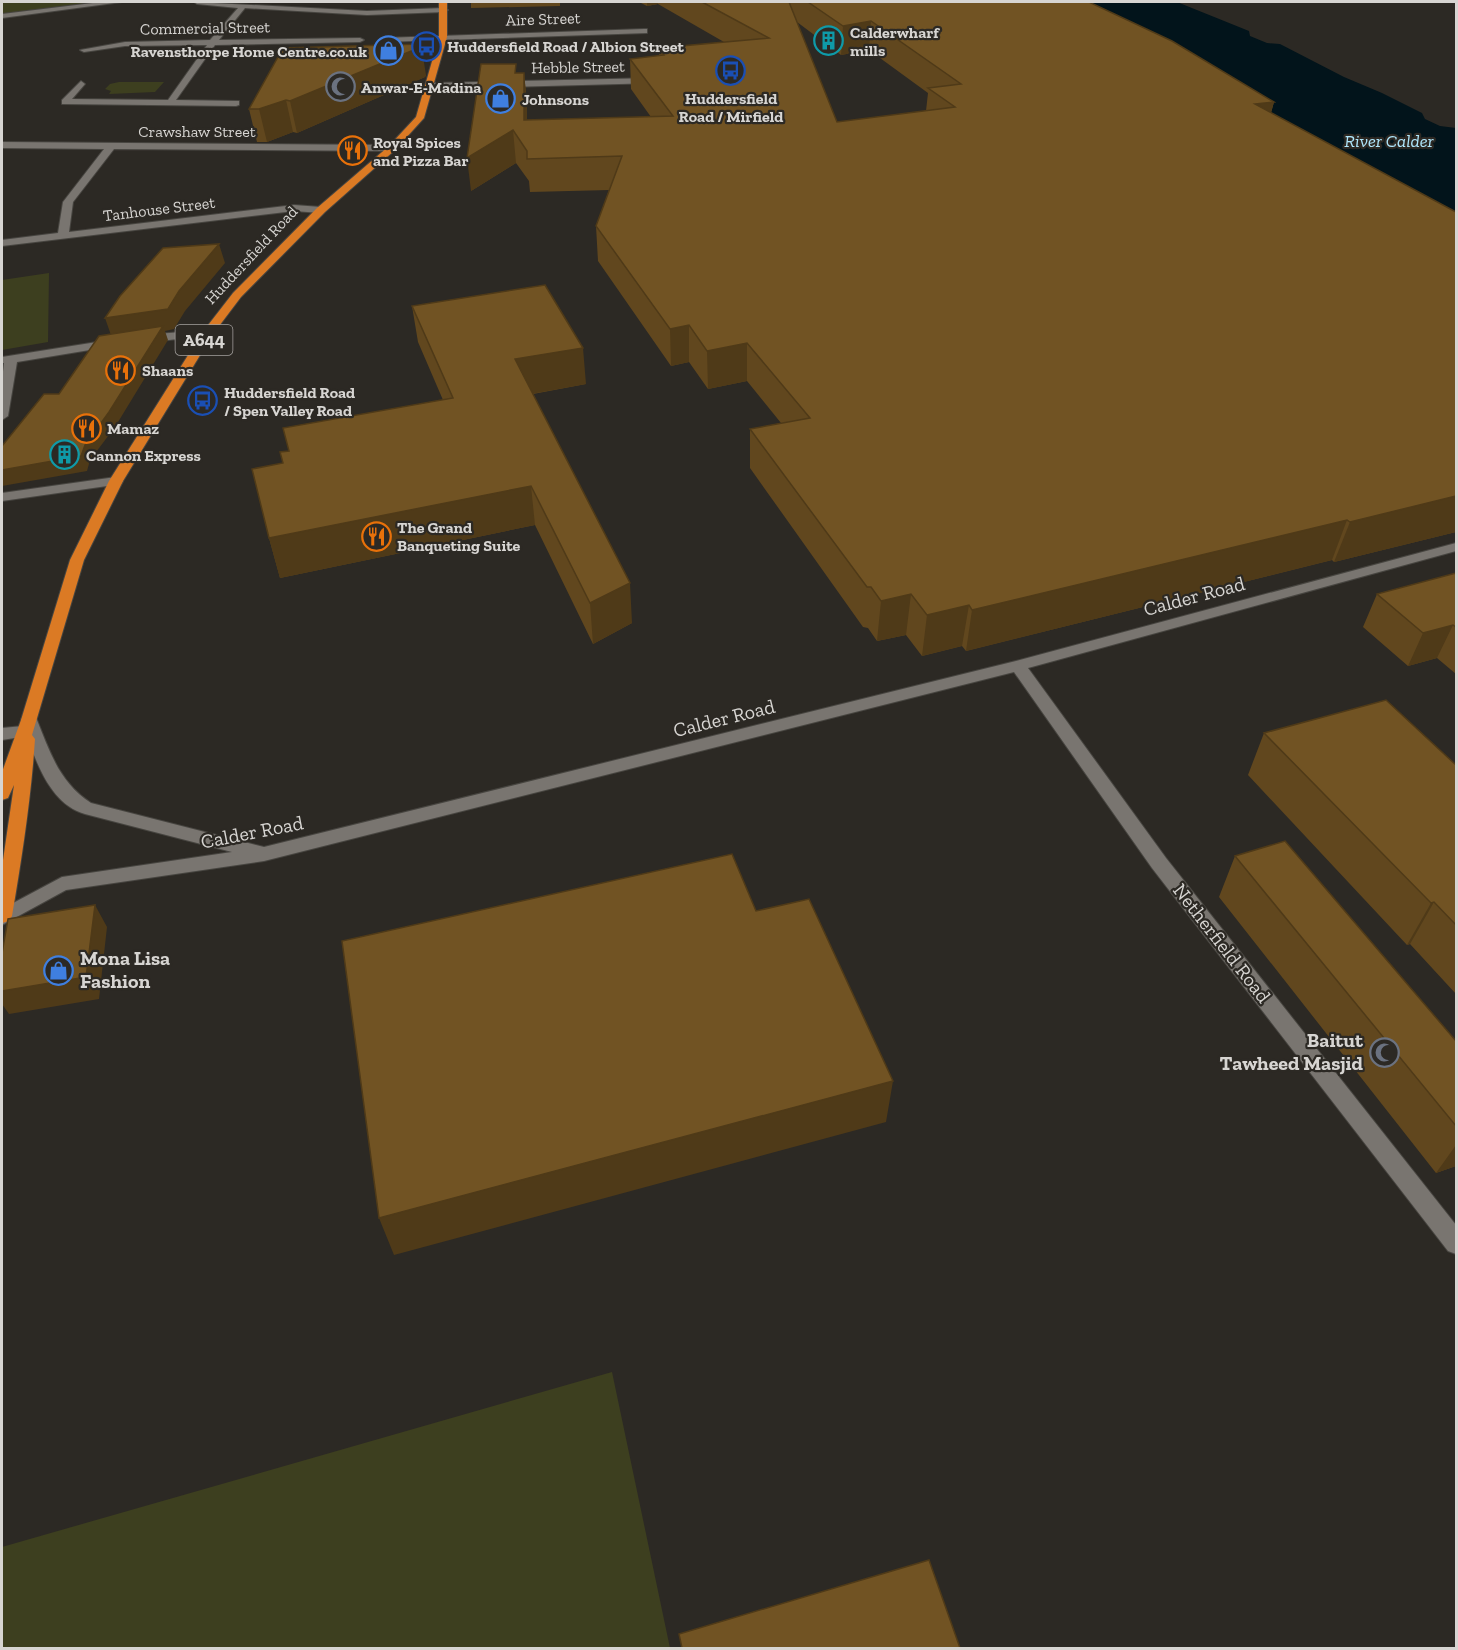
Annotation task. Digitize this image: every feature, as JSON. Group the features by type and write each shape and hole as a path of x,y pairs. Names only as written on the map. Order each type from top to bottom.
{"highway":[{"name":"Huddersfield Road","path":"2,794 77,560 116,481 208,333 237,295 321,210 392,148 420,118 431,86 443,37 444,6"},
{"name":"Huddersfield Road","path":"2,917 25,782 26,725"}],"street":[{"path":"2,16 86,4 118,2"},
{"path":"197,2 367,13 444,6"},
{"path":"170,103 212,43 244,5"},
{"path":"328,41 338,29"},
{"name":"Aire Street","path":"443,37 644,31"},
{"path":"383,40 443,37"},
{"name":"Commercial Street","path":"84,50 125,45 360,40"},
{"name":"Hebble Street","path":"431,86 654,81"},
{"path":"81,84 65,102 236,103"},
{"name":"Crawshaw Street","path":"2,145 392,148"},
{"path":"63,236 68,202 111,146"},
{"name":"Tanhouse Street","path":"2,243 294,208 321,210"},
{"path":"2,416 6,360 166,335 208,333"},
{"path":"2,497 116,481"},
{"name":"Calder Road","path":"2,917 62,884 264,854 1018,666 1456,547"},
{"name":"Netherfield Road","path":"1018,666 1159,863 1456,1243"},
{"path":"2,734 26,725 52,779 75,803 85,808 264,854"}],"green space":[{"path":"2,2 86,2 86,4 2,16"},
{"path":"164,82 155,92 109,94 111,91 105,89 110,84"},
{"path":"49,273 48,342 2,350 2,280"},
{"path":"612,1372 670,1648 2,1648 2,1547"}],"water":[{"name":"River Calder","path":"1033,2 1177,2 1249,31 1250,36 1267,43 1280,44 1422,113 1425,119 1440,126 1456,128 1456,225"}],"building":[{"path":"702,2 789,2 837,122 955,107 928,88 961,84 871,21 843,26 808,2 1089,2 1172,41 1274,102 1255,104 1456,212 1456,496 972,610 969,605 927,615 911,594 881,601 871,587 867,587 750,429 810,418 747,343 707,351 689,325 670,329 596,226 622,156 527,159 527,151 513,130 467,158 481,64 516,64 515,73 524,73 524,120 673,116 630,59 664,55 659,48 769,38"},
{"path":"421,44 421,47 290,101 286,100 259,109 249,109 283,48"},
{"path":"219,244 179,291 168,309 105,318 120,296 163,248"},
{"path":"545,285 583,348 515,359 630,583 590,603 531,486 269,538 252,469 283,463 280,452 289,451 283,428 453,398 412,306"},
{"path":"163,326 109,412 85,445 81,456 2,470 2,446 44,394 59,394 99,336"},
{"path":"1456,573 1456,627 1453,625 1423,633 1377,594"},
{"path":"1386,700 1456,765 1456,925 1434,902 1431,903 1264,733"},
{"path":"1285,841 1456,1041 1456,1126 1235,856"},
{"path":"732,854 756,911 809,899 893,1081 379,1218 342,941"},
{"path":"95,905 86,977 2,991 2,953 8,919"},
{"path":"929,1560 960,1648 682,1648 679,1634"}],"place":[{"name":"Calderwharf mills","path":"829,41"},
{"name":"Huddersfield Road / Albion Street","path":"426,46"},
{"name":"Ravensthorpe Home Centre.co.uk","path":"388,51"},
{"name":"Huddersfield Road / Mirfield","path":"731,70"},
{"name":"Anwar-E-Madina","path":"340,87"},
{"name":"Johnsons","path":"501,99"},
{"name":"Royal Spices and Pizza Bar","path":"352,151"},
{"name":"Shaans","path":"121,370"},
{"name":"Huddersfield Road / Spen Valley Road","path":"203,401"},
{"name":"Mamaz","path":"86,428"},
{"name":"Cannon Express","path":"65,455"},
{"name":"The Grand Banqueting Suite","path":"376,536"},
{"name":"Mona Lisa Fashion","path":"59,970"},
{"name":"Baitut Tawheed Masjid","path":"1384,1052"}]}
